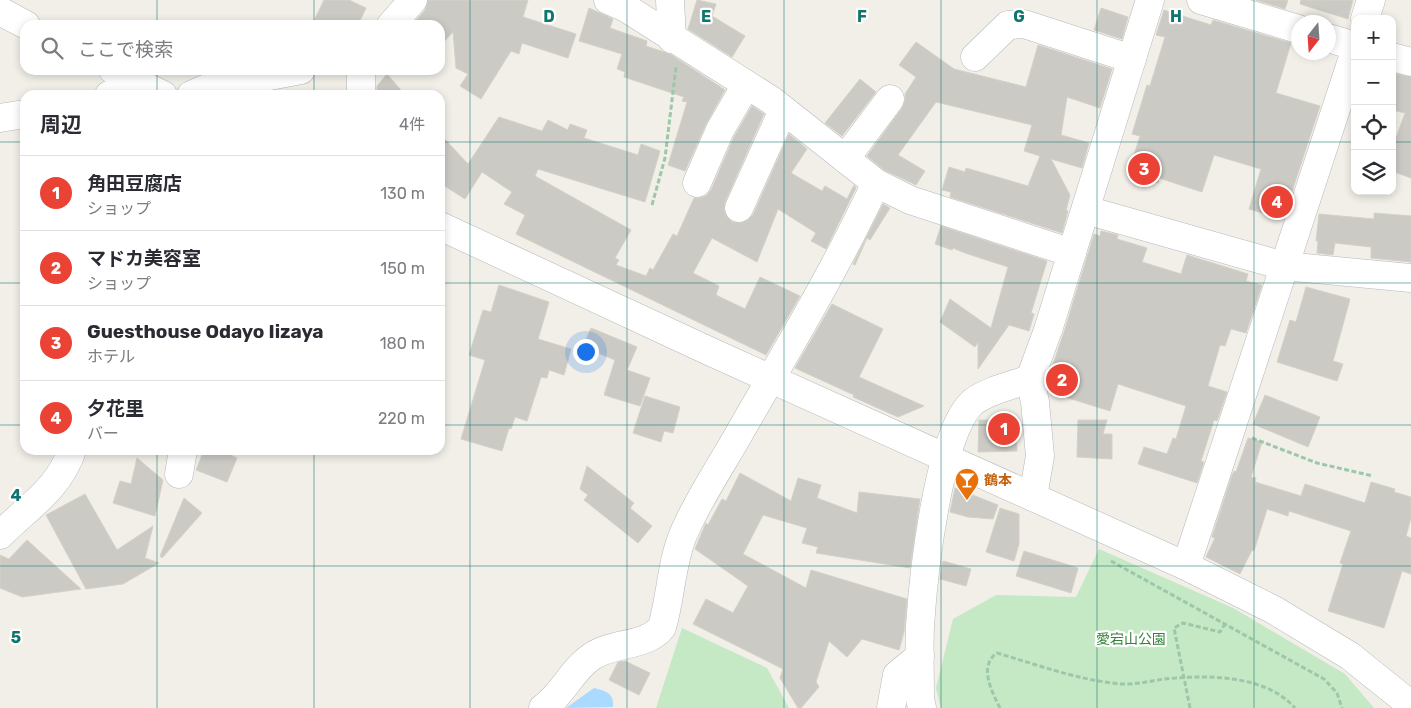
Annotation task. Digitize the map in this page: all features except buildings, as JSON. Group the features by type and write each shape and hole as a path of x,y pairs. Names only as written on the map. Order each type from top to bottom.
{"street":[{"path":"395,20 413,0"},
{"path":"608,0 626,8 771,100 876,183 910,200 1072,253"},
{"path":"670,0 674,40"},
{"path":"1033,497 1040,456 1035,402 1030,379 1048,330 1086,210 1150,0"},
{"path":"1201,0 1291,27"},
{"path":"1366,15 1371,0"},
{"path":"0,11 20,22"},
{"path":"975,57 1008,25 1024,24 1132,59"},
{"path":"1336,40 1351,45"},
{"path":"1396,58 1411,62"},
{"path":"1186,566 1352,60"},
{"path":"123,75 152,90"},
{"path":"202,90 275,75"},
{"path":"361,75 361,90"},
{"path":"697,183 720,130 746,85"},
{"path":"845,159 890,99"},
{"path":"739,208 780,116 784,111"},
{"path":"0,118 20,115"},
{"path":"542,708 590,657 611,647 645,640 658,633 662,627 672,575 683,536 720,464 790,348 855,227 876,183"},
{"path":"1086,210 1284,266 1411,278"},
{"path":"445,228 770,379 1186,566 1274,610 1350,656 1411,704"},
{"path":"922,708 920,699 920,627 928,548 945,457 959,422 974,402 997,390 1030,379"},
{"path":"0,536 47,493 67,466 70,455"},
{"path":"891,708 897,676 920,656"}],"path":[{"path":"652,205 668,140 676,78 674,40"},
{"path":"1231,430 1317,463 1373,476"},
{"path":"1112,532 1106,558 1324,679 1337,693 1342,708"},
{"path":"1190,708 1174,628 1183,623 1220,632 1225,624"},
{"path":"1000,708 986,671 991,657 997,653 1063,674 1112,684 1132,685 1175,678 1237,679 1268,688 1280,695 1295,708"}],"green space":[{"name":"愛宕山公園","path":"1099,549 1233,608 1345,674 1374,708 941,708 936,688 953,619 996,595 1076,597"},
{"path":"682,628 767,668 789,708 656,708"}],"water":[{"path":"594,688 602,690 611,696 613,707 566,708"}],"place":[{"name":"Guesthouse Odayo Iizaya","path":"1144,169"},
{"name":"夕花里","path":"1277,202"},
{"name":"マドカ美容室","path":"1062,380"},
{"name":"角田豆腐店","path":"1004,429"},
{"name":"鶴本","path":"967,501"}]}
